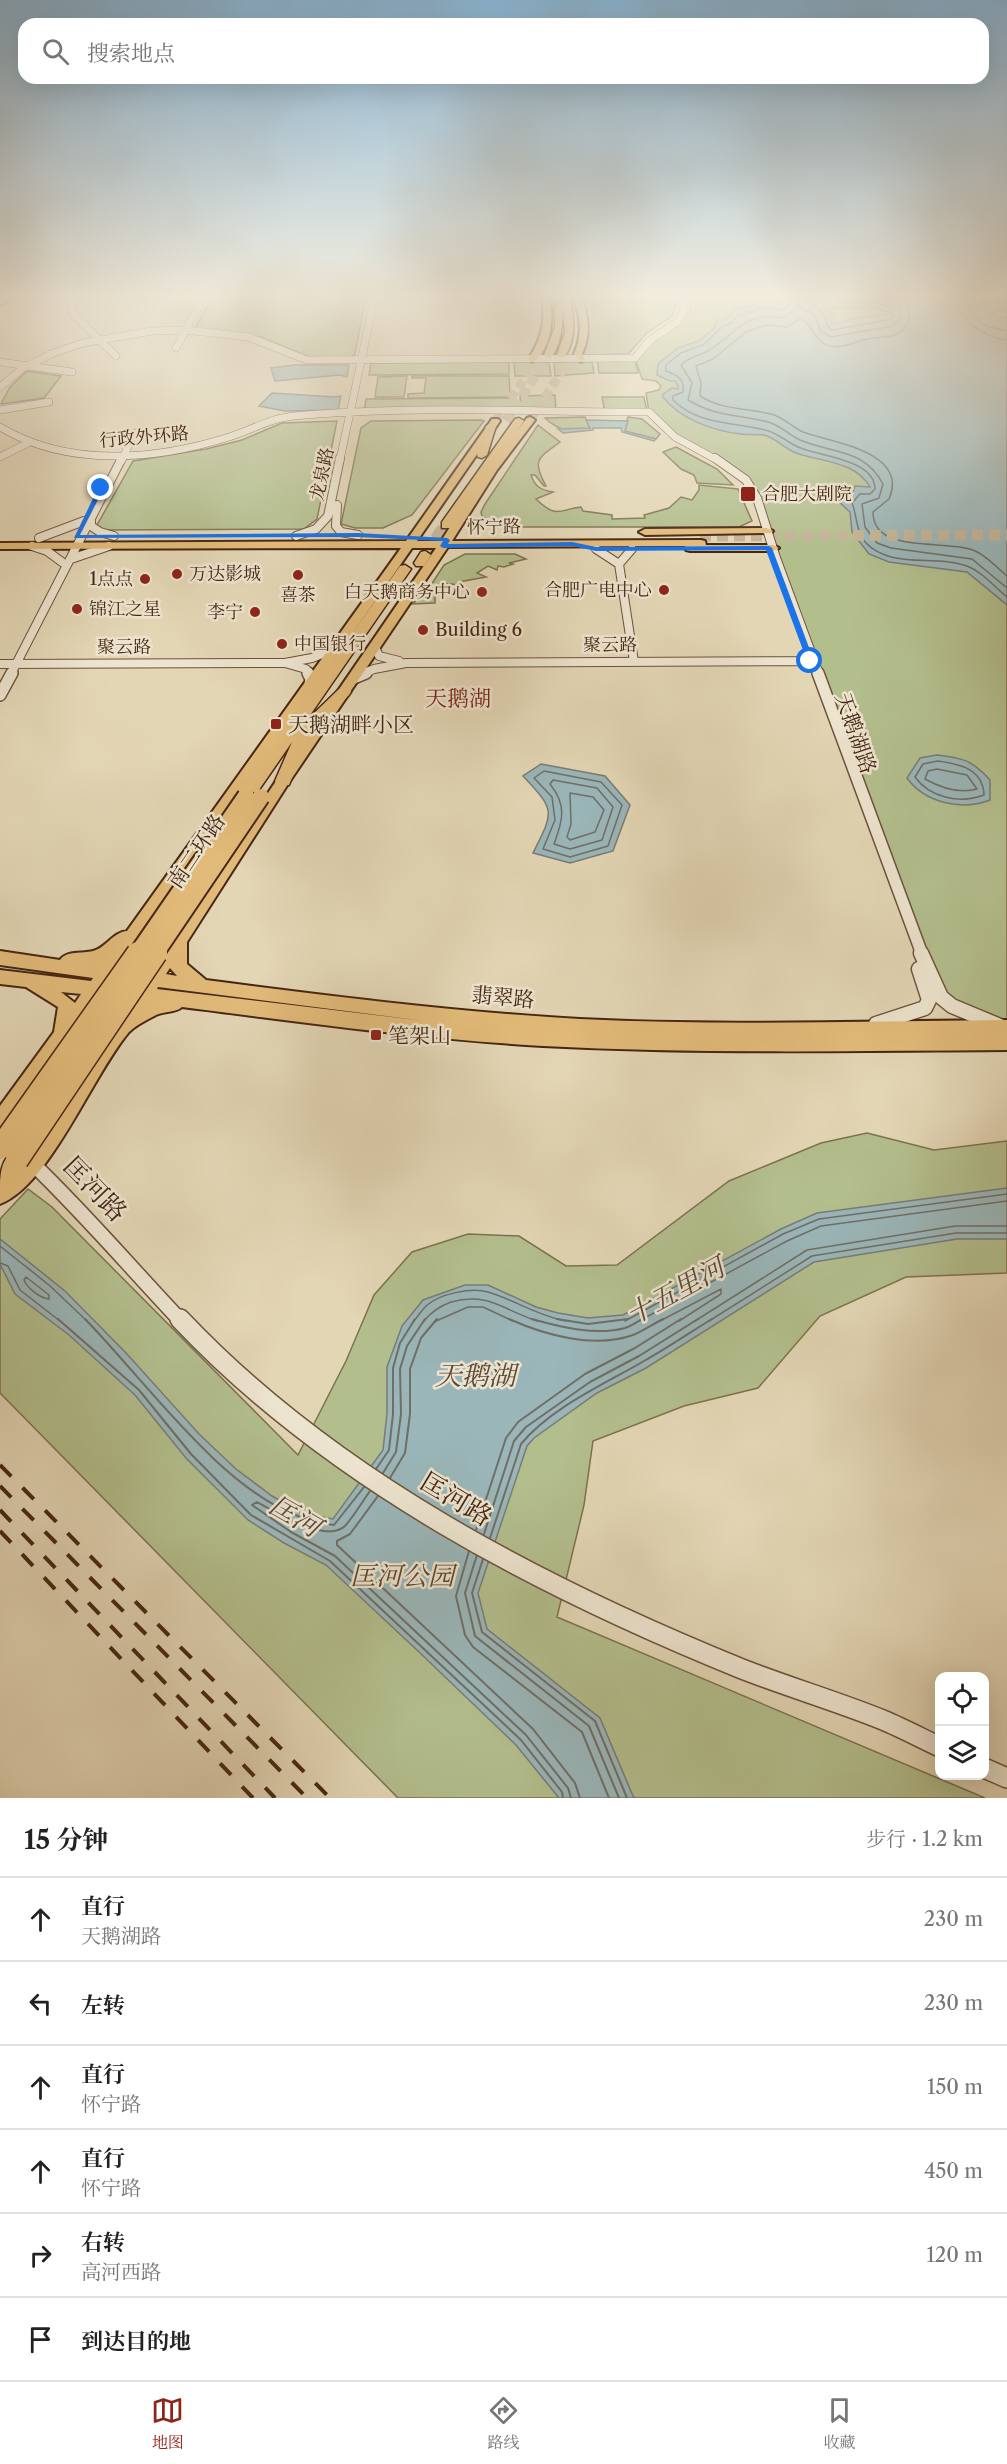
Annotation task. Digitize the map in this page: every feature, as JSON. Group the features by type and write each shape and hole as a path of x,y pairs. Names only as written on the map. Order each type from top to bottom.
{"highway":[{"path":"440,525 485,459 531,418"},
{"path":"485,459 495,419"},
{"name":"南二环路","path":"0,1183 251,790 299,731 414,559"},
{"path":"251,790 299,731 349,685"},
{"path":"283,781 309,689"}],"main road":[{"path":"0,1122 142,923 251,790 309,689 337,648 414,559 440,525 493,469 531,418"},
{"path":"0,1194 17,1157 123,1026 283,781 375,647 414,559 445,543 440,525 495,419"},
{"path":"573,541 594,533 765,531"},
{"name":"怀宁路","path":"0,538 35,542 77,542 358,535 414,559"},
{"name":"怀宁路","path":"112,541 339,544 414,559 445,543 701,540"},
{"path":"573,541 596,549 771,548"},
{"name":"怀宁路","path":"0,546 35,542"},
{"path":"46,964 100,957 142,923"},
{"path":"123,1026 153,1008 197,993 178,967 179,941"},
{"name":"翡翠路","path":"0,958 154,979 197,993 378,1024 542,1038 692,1044 1006,1032"},
{"name":"翡翠路","path":"0,977 143,995 197,993 522,1022 683,1029 853,1028 1006,1032"},
{"path":"28,981 67,1004 63,1035"}],"street":[{"name":"龙泉路","path":"296,536 316,529 328,516 360,379"},
{"path":"0,409 49,401"},
{"name":"行政外环路","path":"0,429 26,444 66,454 121,456 202,445 229,438 276,418 352,416 495,419 647,413"},
{"name":"天鹅湖路","path":"647,413 674,438 735,475 753,500 925,963 941,997 952,1006 1006,1032"},
{"name":"龙泉路","path":"352,416 335,515 336,526 341,532 358,535"},
{"path":"0,680 67,561 132,433"},
{"path":"0,457 26,444"},
{"path":"67,561 112,541 91,526 88,521"},
{"path":"35,542 88,521"},
{"path":"35,542 67,561"},
{"path":"596,549 619,564 634,662"},
{"path":"619,564 633,549"},
{"name":"聚云路","path":"375,647 379,656 406,663"},
{"name":"聚云路","path":"8,664 285,663 312,658 337,648"},
{"name":"天鹅湖路","path":"812,661 929,1000 925,1008 894,1020 853,1028"},
{"name":"聚云路","path":"349,685 374,669 406,663 812,661"},
{"path":"285,663 306,669 310,679 309,689"},
{"path":"0,695 8,664"},
{"name":"匡河路","path":"17,1157 80,1209 116,1252 209,1350 259,1394 348,1464 508,1562 620,1617 743,1669 883,1720 935,1745"},
{"path":"989,1770 1007,1778"}],"green space":[{"path":"19,379 59,379 44,398 1,404 10,387"},
{"path":"378,379 407,379 404,397 375,397"},
{"path":"426,379 509,379 510,393 513,393 513,397 408,398 408,394 424,393"},
{"path":"642,379 1007,379 1007,1027 941,997 746,480 675,437 649,412 646,393 659,390 661,386 656,381"},
{"path":"555,395 556,411 521,411 520,396"},
{"path":"602,397 644,397 647,412 605,412"},
{"path":"514,398 515,411 364,412 366,399"},
{"path":"585,417 590,428 577,430 561,428 545,418"},
{"path":"628,417 642,419 660,434 656,439 627,432 624,430"},
{"path":"337,421 317,519 304,529 103,530 97,525 133,461 206,449 242,440 282,423"},
{"path":"371,421 484,421 412,515 383,528 355,528 341,524 361,428"},
{"path":"538,425 560,442 542,456 538,464 546,486 535,475 531,475 539,487 553,492 536,499 553,511 581,507 583,511 612,515 612,519 645,518 644,515 669,508 681,497 692,500 699,490 699,485 738,489 752,521 739,527 519,527 486,519 481,512 485,504"},
{"path":"676,447 717,469 733,485 697,483 694,475 681,469 663,452"},
{"path":"465,554 515,554 526,559 509,563 513,564 504,567 498,566 497,570 488,566 477,573 486,577 459,582 458,585 444,583 435,590 435,603 413,604 431,585 444,565"},
{"name":"匡河公园","path":"867,1133 934,1150 1007,1141 1007,1273 906,1277 820,1316 758,1388 684,1406 593,1441 584,1505 557,1617 935,1777 935,1780 942,1780 985,1798 398,1798 0,1393 0,1219 28,1189 52,1207 298,1455 346,1361 374,1295 412,1252 468,1234 519,1236 566,1266 617,1265 729,1181 821,1143"}],"water":[{"path":"274,379 298,379 275,381"},
{"path":"665,379 1007,379 1007,605 967,572 889,562 869,554 852,532 850,512 838,501 852,494 855,486 870,487 864,478 847,467 796,453 764,435 730,432 708,427 688,418 670,405 662,395 672,388 678,389 675,381"},
{"path":"272,393 341,396 338,410 285,411 259,406"},
{"path":"586,420 628,421 625,431 656,439 654,441 622,432 621,428 593,428 593,430 563,433 558,429 590,428"},
{"path":"937,755 954,757 978,768 990,780 990,800 968,805 956,804 934,799 915,787 907,778 920,758"},
{"path":"541,764 605,776 630,805 613,851 570,863 533,853 545,828 548,812 541,797 523,776"},
{"name":"天鹅湖","path":"1007,1188 1007,1239 957,1239 814,1262 646,1368 597,1393 534,1438 527,1446 478,1593 487,1629 600,1718 633,1796 636,1798 559,1798 516,1745 326,1565 284,1543 248,1520 186,1458 135,1395 69,1335 15,1294 0,1264 0,1239 65,1291 127,1354 199,1434 236,1469 272,1496 302,1513 333,1519 383,1450 387,1413 387,1367 402,1326 423,1300 465,1285 488,1285 536,1307 558,1313 588,1318 623,1315 781,1229 817,1213"}],"tunnel":[{"path":"495,421 525,379"},
{"path":"506,421 533,379"},
{"path":"530,420 557,379"},
{"path":"425,555 446,525"},
{"path":"700,536 1007,535"}],"railway":[{"path":"0,1465 330,1798"},
{"path":"0,1486 307,1798"},
{"path":"0,1510 275,1798"},
{"path":"0,1531 253,1798"}],"place":[{"name":"合肥大剧院","path":"748,494"},
{"name":"万达影城","path":"177,574"},
{"name":"喜茶","path":"298,575"},
{"name":"1点点","path":"145,579"},
{"name":"合肥广电中心","path":"664,590"},
{"name":"白天鹅商务中心","path":"482,592"},
{"name":"锦江之星","path":"77,609"},
{"name":"李宁","path":"255,612"},
{"name":"Building 6","path":"423,630"},
{"name":"中国银行","path":"282,644"},
{"name":"天鹅湖畔小区","path":"276,724"},
{"name":"笔架山","path":"376,1035"}],"district":[{"name":"天鹅湖","path":"458,698"}],"route":[{"path":"101,488 76,537 358,535 414,536 447,540 443,546 572,544 596,549 769,548 810,661"}],"water label":[{"name":"十五里河","path":"675,1291"},
{"name":"匡河","path":"295,1516"}]}
